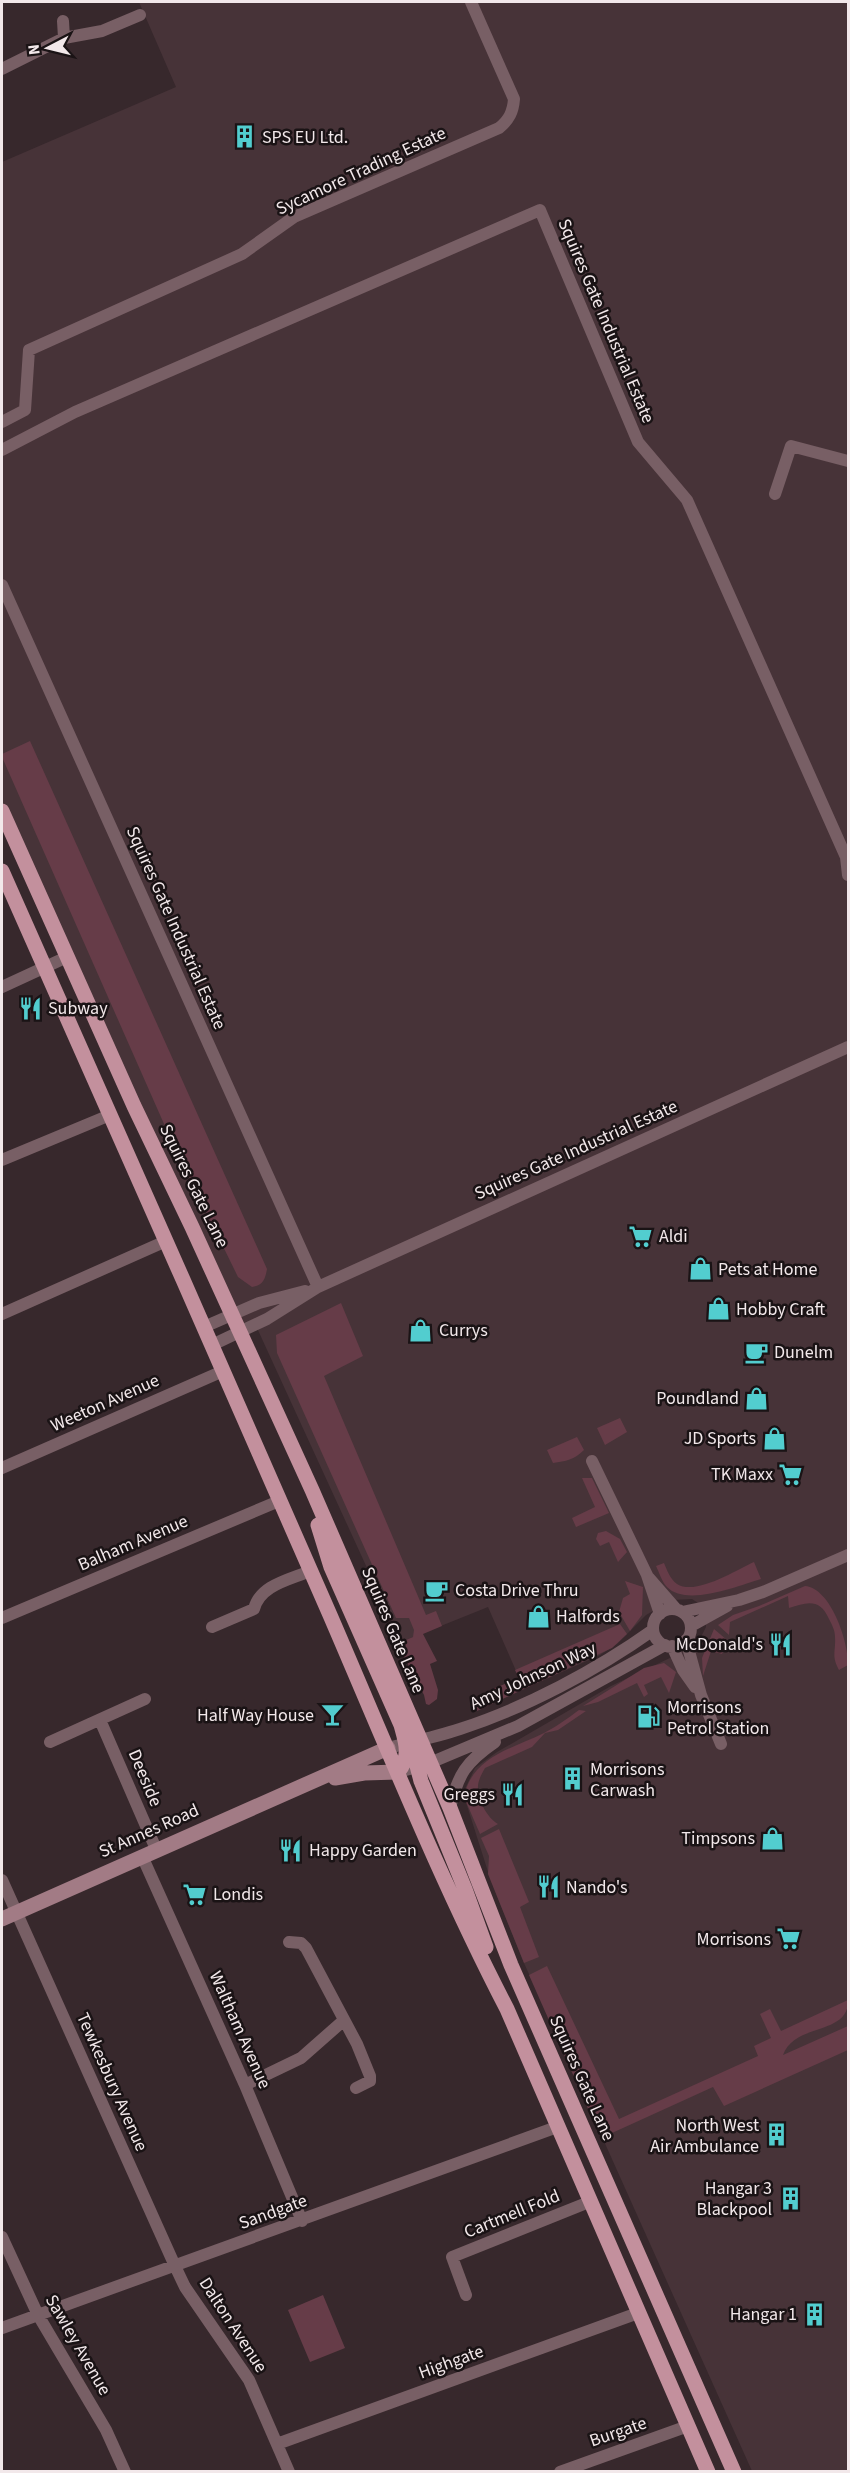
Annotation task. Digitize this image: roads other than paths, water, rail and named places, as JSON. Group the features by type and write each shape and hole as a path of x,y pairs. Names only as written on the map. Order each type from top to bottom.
{"main road":[{"name":"Squires Gate Lane","path":"2,811 301,1467 331,1567 398,1718 450,1808 511,1965 734,2472"},
{"path":"2,871 398,1772 486,1969 507,2009"},
{"path":"398,1772 413,1741"},
{"path":"424,1765 423,1787 475,1918 507,2009 708,2472"}],"street":[{"name":"Sycamore Trading Estate","path":"2,422 25,410 29,350 242,255 294,217 499,128 508,121 514,99 471,2"},
{"path":"2,69 64,38 102,31 140,15"},
{"path":"63,21 64,38"},
{"name":"Squires Gate Industrial Estate","path":"2,450 75,412 540,210 638,442 687,500 846,857 849,875"},
{"path":"775,494 790,446 849,460"},
{"name":"Squires Gate Industrial Estate","path":"2,585 318,1287"},
{"path":"2,987 67,957"},
{"name":"Squires Gate Industrial Estate","path":"212,1345 267,1319 318,1287 849,1047"},
{"path":"2,1160 110,1115"},
{"path":"2,1314 166,1241"},
{"path":"204,1327 259,1303 318,1287"},
{"name":"Weeton Avenue","path":"2,1468 223,1371"},
{"path":"592,1461 647,1575 660,1614"},
{"name":"Balham Avenue","path":"2,1618 279,1501"},
{"path":"701,1695 669,1646 657,1639 653,1630 654,1621 660,1614 664,1611 679,1611 739,1600 769,1590 849,1555"},
{"path":"212,1627 254,1610 256,1599 263,1592 310,1571"},
{"path":"647,1575 689,1619 691,1626 686,1640 669,1646"},
{"path":"691,1626 739,1600"},
{"name":"Amy Johnson Way","path":"413,1741 489,1719 584,1674 623,1652 653,1630"},
{"path":"686,1640 701,1695 721,1744"},
{"name":"Amy Johnson Way","path":"398,1772 424,1765 518,1726 669,1646"},
{"path":"50,1742 145,1699"},
{"name":"Deeside","path":"100,1720 149,1853"},
{"name":"Amy Johnson Way","path":"450,1808 465,1766 518,1726"},
{"name":"St Annes Road","path":"2,1919 388,1748 413,1741"},
{"name":"St Annes Road","path":"314,1782 364,1773 398,1772"},
{"name":"Waltham Avenue","path":"149,1853 302,2221"},
{"name":"Tewkesbury Avenue","path":"2,1880 175,2266"},
{"path":"289,1942 301,1943 306,1948 357,2044 370,2081 356,2088"},
{"path":"245,2085 301,2058 343,2021"},
{"name":"Sandgate","path":"2,2328 557,2127"},
{"name":"Cartmell Fold","path":"466,2295 452,2256 589,2202"},
{"name":"Sawley Avenue","path":"2,2237 38,2315 106,2430 125,2472"},
{"name":"Dalton Avenue","path":"175,2266 189,2292 249,2380 289,2472"},
{"name":"Highgate","path":"277,2444 638,2313"},
{"name":"Burgate","path":"560,2472 688,2426"}],"place":[{"name":"SPS EU Ltd.","path":"244,137"},
{"name":"Subway","path":"30,1008"},
{"name":"Aldi","path":"641,1236"},
{"name":"Pets at Home","path":"700,1269"},
{"name":"Hobby Craft","path":"718,1309"},
{"name":"Currys","path":"421,1330"},
{"name":"Dunelm","path":"756,1352"},
{"name":"Poundland","path":"757,1398"},
{"name":"JD Sports","path":"774,1438"},
{"name":"TK Maxx","path":"791,1474"},
{"name":"Costa Drive Thru","path":"437,1590"},
{"name":"Halfords","path":"538,1616"},
{"name":"McDonald's","path":"781,1644"},
{"name":"Half Way House","path":"332,1715"},
{"name":"Morrisons Petrol Station","path":"649,1717"},
{"name":"Morrisons Carwash","path":"572,1779"},
{"name":"Greggs","path":"513,1794"},
{"name":"Timpsons","path":"773,1838"},
{"name":"Happy Garden","path":"291,1850"},
{"name":"Nando's","path":"548,1887"},
{"name":"Londis","path":"195,1894"},
{"name":"Morrisons","path":"789,1939"},
{"name":"North West Air Ambulance","path":"777,2135"},
{"name":"Hangar 3 Blackpool","path":"790,2198"},
{"name":"Hangar 1","path":"815,2314"}]}
